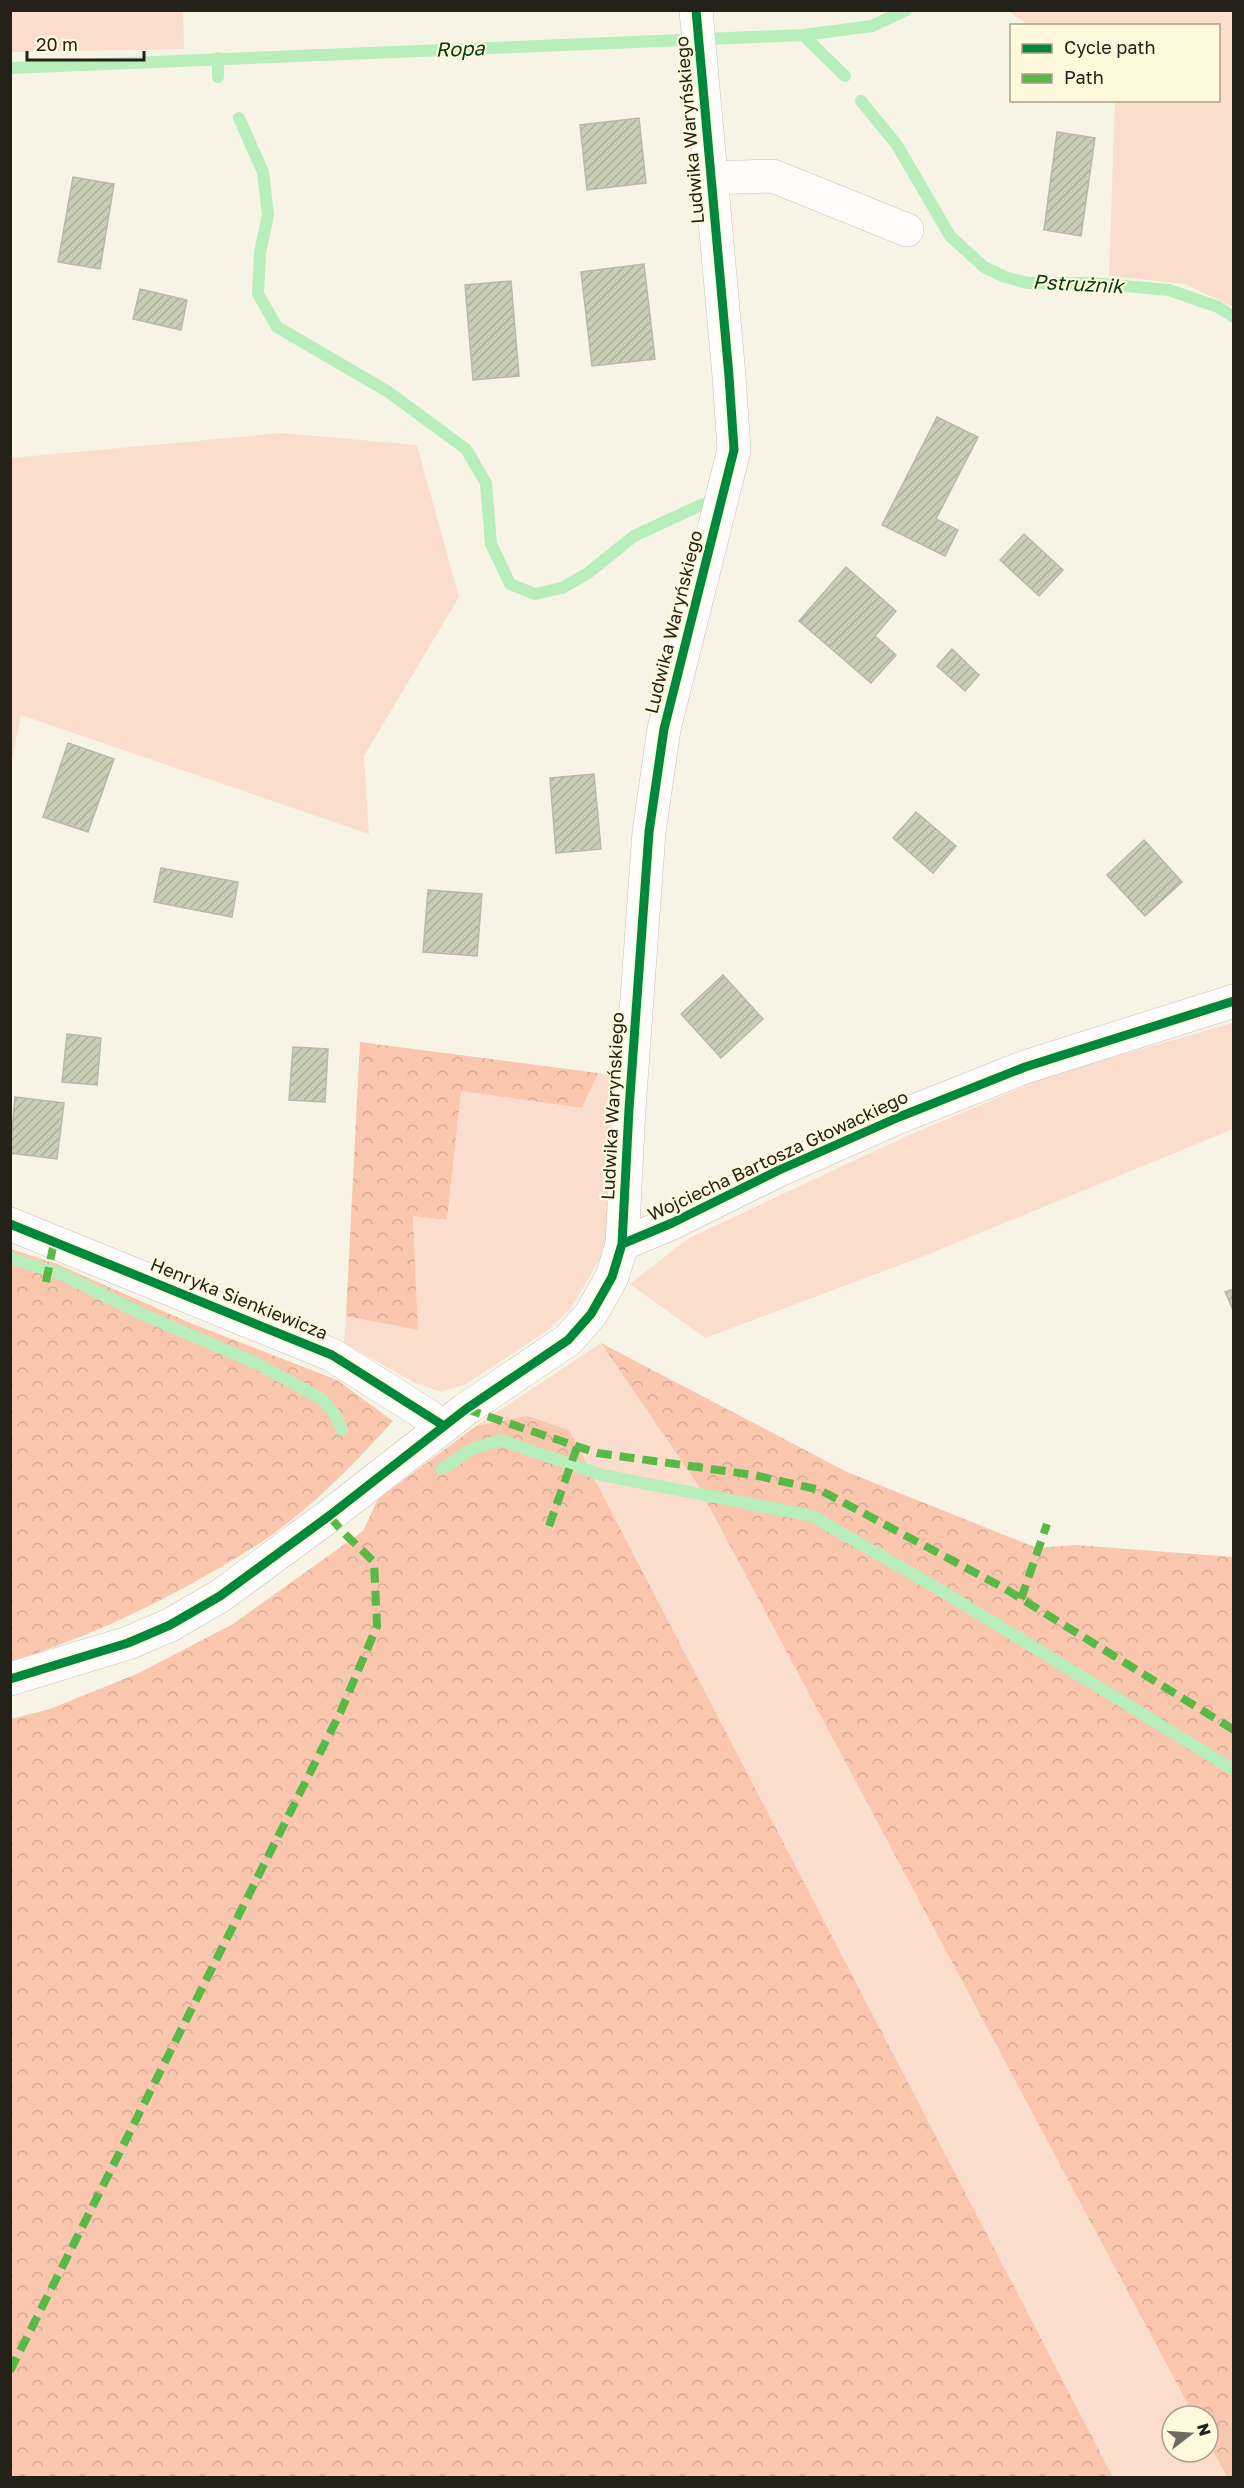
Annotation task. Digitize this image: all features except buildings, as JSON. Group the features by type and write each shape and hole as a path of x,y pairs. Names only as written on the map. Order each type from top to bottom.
{"street":[{"name":"Ludwika Waryńskiego","path":"622,1244 628,1109 649,832 664,729 734,450 696,11"},
{"name":"Ludwika Waryńskiego","path":"711,178 773,176 907,230"},
{"name":"Wojciecha Bartosza Głowackiego","path":"622,1244 899,1117 1025,1067 1233,1001"},
{"name":"Henryka Sienkiewicza","path":"10,1224 332,1354 444,1426"},
{"path":"10,1679 128,1642 170,1625 219,1596 329,1516 444,1426 568,1340 591,1314 603,1296 622,1244"}],"shaded area":[{"path":"10,11 183,11 184,49 11,52"},
{"path":"1009,11 1233,11 1233,307 1185,284 1109,276 1115,102 1220,102 1220,24 1027,24"},
{"path":"282,433 417,445 459,597 364,756 369,834 21,715 11,764 11,458"},
{"path":"1233,1023 1233,1129 924,1256 705,1338 630,1284 689,1238 907,1136 1051,1075"},
{"path":"598,1073 618,1075 607,1237 599,1260 571,1308 548,1330 466,1384 441,1392 413,1382 344,1343 346,1316 418,1330 413,1216 447,1220 461,1091 582,1108"},
{"path":"601,1343 696,1482 1188,2404 1160,2404 1160,2464 1220,2464 1227,2477 1113,2477 569,1430 527,1416 476,1426"}],"green space":[{"path":"360,1042 598,1073 582,1108 461,1091 447,1220 413,1216 418,1330 346,1316"},
{"path":"11,1249 57,1264 188,1322 337,1380 393,1421 321,1495 285,1525 252,1548 207,1575 136,1612 62,1644 11,1661"},
{"path":"601,1343 847,1472 1037,1548 1075,1545 1233,1557 1233,2477 1227,2477 1220,2464 1220,2404 1188,2404 696,1482"},
{"path":"527,1416 569,1430 1113,2477 11,2477 11,1719 50,1709 139,1673 233,1624 363,1531 378,1499 476,1426"}],"waterway":[{"name":"Ropa","path":"10,68 803,35 872,26 906,10"},
{"name":"Pstrużnik","path":"803,35 845,76"},
{"path":"218,58 218,77"},
{"name":"Pstrużnik","path":"861,101 897,145 950,236 984,267 1005,277 1028,283 1092,283 1169,290 1218,307 1234,317"},
{"path":"239,118 263,172 268,215 260,253 258,294 277,327 387,391 466,449 486,483 491,544 510,584 535,594 562,588 588,573 634,536 703,504"},
{"path":"10,1258 63,1275 142,1314 256,1363 322,1399 334,1413 342,1430"},
{"path":"442,1469 472,1449 500,1440 602,1475 812,1516 937,1588 1234,1770"}],"marked path":[{"path":"46,1282 54,1242"},
{"path":"466,1409 597,1453 754,1475 820,1490 1004,1588 1234,1730"},
{"path":"549,1526 577,1447"},
{"path":"10,2371 341,1711 377,1626 374,1562 329,1516"},
{"path":"1021,1599 1047,1524"}],"cycle path":[{"path":"10,1679 128,1643 170,1625 220,1596 329,1516 466,1409 568,1340 591,1314 612,1277 622,1244 629,1109 649,832 664,729 734,450 696,10"},
{"path":"622,1244 899,1117 1025,1067 1234,1001"},
{"path":"10,1224 332,1355 444,1426"}]}
